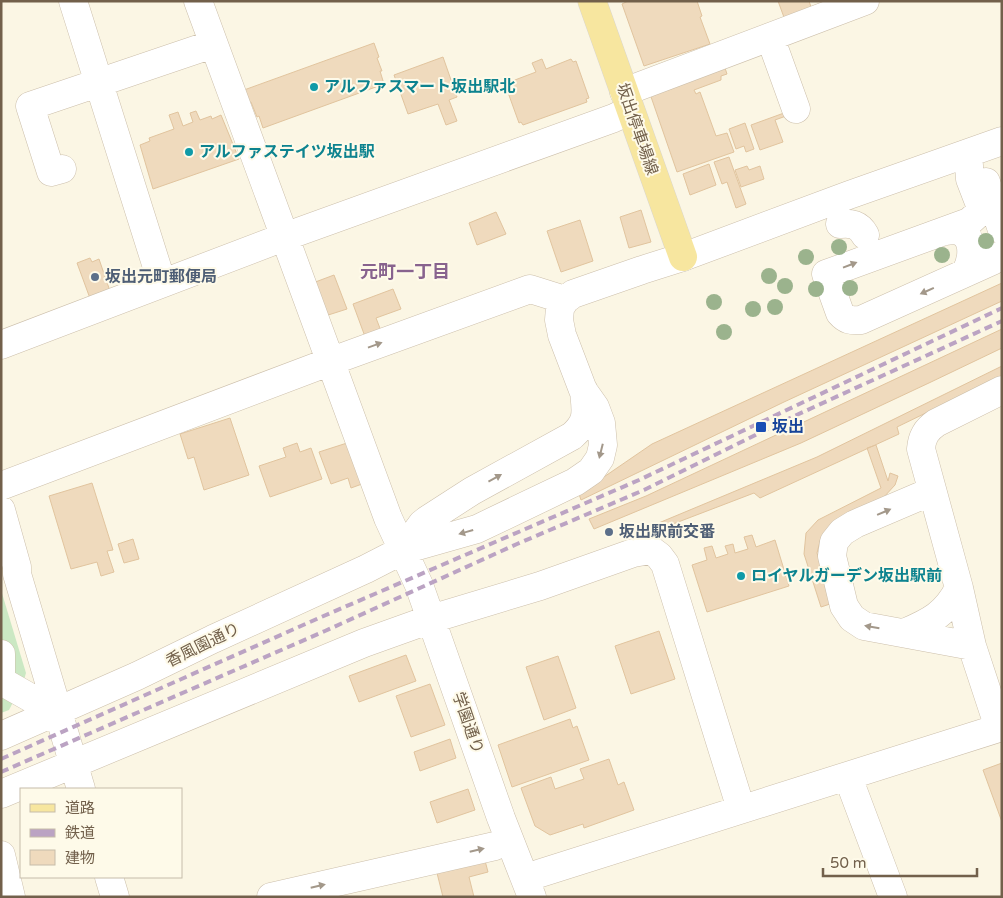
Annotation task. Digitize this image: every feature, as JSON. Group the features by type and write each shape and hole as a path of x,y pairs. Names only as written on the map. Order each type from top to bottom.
{"main road":[{"name":"坂出停車場線","path":"592,1 683,257"}],"street":[{"path":"72,1 162,283"},
{"name":"学園通り","path":"198,1 329,362 388,518 419,585 432,619 509,840 529,888"},
{"path":"1,345 284,237 604,121 627,101 770,37 855,3"},
{"path":"770,37 796,109"},
{"path":"62,169 51,172 30,106 213,44"},
{"path":"403,550 422,524 472,491 572,436 581,428 585,421 586,411 584,390 558,320 560,308 565,300 573,294 683,257 840,198 1002,141"},
{"path":"968,154 983,173 1002,230"},
{"path":"968,154 970,179 980,205 980,212 969,222 826,274 840,313 844,318 851,321 861,320 992,261 1002,254"},
{"path":"840,224 858,226 865,235"},
{"path":"941,232 956,230 962,232 966,237 972,256 971,264 965,273"},
{"path":"1,486 329,362 530,289 565,300"},
{"name":"香風園通り","path":"1,736 137,676 403,550 477,529 575,482 591,471 600,458 603,445 601,423 595,407 584,390"},
{"path":"529,888 741,809 1001,728 972,646 959,588 921,449 922,439 927,430 936,423 1002,390"},
{"path":"932,491 855,524 842,532 834,542 832,556 844,606 852,618 864,626 972,646"},
{"path":"1,510 17,567 17,574 81,788"},
{"path":"1,794 364,643 432,619 540,586 633,553 651,550 665,564 741,809"},
{"path":"904,633 940,614 955,598 959,588"},
{"path":"1,654 1,676"},
{"path":"1,682 31,698"},
{"path":"848,777 893,897"},
{"path":"271,897 495,846 509,840"},
{"path":"1,855 11,897"},
{"path":"109,878 115,897"}],"green space":[{"path":"1,590 26,673 9,710 1,713"}],"building":[{"path":"628,1 697,1 702,16 700,17 710,44 644,66 622,4"},
{"path":"778,1 809,1 812,10 785,20"},
{"name":"アルファスマート坂出駅北","path":"374,43 379,57 377,58 384,84 263,128 259,116 257,117 244,90"},
{"path":"443,57 457,97 449,100 457,121 446,125 438,104 408,114 394,75"},
{"path":"542,59 546,69 571,59 573,62 576,61 589,98 586,99 587,102 523,125 521,122 519,123 506,87 508,86 507,83 536,72 532,63"},
{"path":"724,65 727,74 721,76 721,80 694,90 696,94 700,92 716,136 727,133 734,152 677,172 649,91"},
{"name":"アルファステイツ坂出駅","path":"196,111 200,120 211,116 212,119 221,115 239,159 153,189 140,145 150,141 149,138 174,129 169,115 178,112 183,126 193,122 190,113"},
{"path":"784,113 786,116 775,120 783,142 760,150 751,125"},
{"path":"745,123 754,149 746,152 744,146 736,149 729,129"},
{"path":"729,157 746,204 736,208 727,182 722,184 714,162"},
{"path":"709,164 716,185 690,195 683,174"},
{"path":"747,166 749,170 760,166 764,179 741,187 735,170"},
{"path":"641,210 651,242 629,248 620,217"},
{"path":"496,212 506,234 477,245 469,223"},
{"path":"580,220 593,261 561,272 547,231"},
{"path":"90,258 92,262 99,259 111,294 91,301 77,263"},
{"path":"334,275 347,309 322,317 310,284"},
{"path":"1002,283 1002,301 784,402 581,500 579,494 652,444"},
{"path":"393,289 401,309 376,318 383,336 367,342 353,304"},
{"path":"1002,329 1002,348 801,443 594,529 589,519 646,496"},
{"path":"1002,366 1002,376 897,427 899,434 760,498 754,493 639,537 637,532 817,457"},
{"path":"230,418 249,475 204,490 194,457 188,459 180,434"},
{"path":"297,443 300,452 311,448 322,479 270,497 259,466 286,457 283,448"},
{"path":"347,443 362,484 351,488 348,478 331,484 319,452"},
{"path":"876,445 888,481 890,473 898,476 895,485 883,498 826,532 820,541 817,553 833,603 821,607 804,554 806,533 818,520 881,488 867,448"},
{"path":"92,483 113,550 107,551 114,572 101,576 97,562 71,569 49,496"},
{"name":"ロイヤルガーデン坂出駅前","path":"752,535 756,547 775,540 789,586 707,612 692,565 707,560 704,548 712,546 716,558 728,554 725,546 733,544 735,553 748,549 744,537"},
{"path":"133,539 139,559 124,563 118,544"},
{"path":"659,631 675,679 631,694 615,646"},
{"path":"406,655 416,681 359,702 349,676"},
{"path":"558,656 576,708 544,720 526,667"},
{"path":"430,684 445,725 411,737 396,696"},
{"path":"570,719 573,728 577,726 589,760 512,787 498,745"},
{"path":"450,739 456,758 420,771 414,752"},
{"path":"609,759 618,785 624,782 634,810 584,828 583,824 550,835 535,826 521,788 551,777 555,789 584,779 580,769"},
{"path":"1002,763 1002,822 983,770"},
{"path":"468,789 475,810 437,823 430,802"},
{"path":"483,853 488,872 469,877 474,897 443,897 435,865"}],"railway":[{"path":"1,759 319,618 639,480 1002,308"},
{"path":"1,772 325,631 517,544 644,490 790,418 1002,321"}],"place":[{"name":"アルファスマート坂出駅北","path":"314,87"},
{"name":"アルファステイツ坂出駅","path":"189,152"},
{"name":"坂出元町郵便局","path":"95,277"},
{"name":"坂出","path":"761,427"},
{"name":"坂出駅前交番","path":"609,532"},
{"name":"ロイヤルガーデン坂出駅前","path":"741,576"}],"district":[{"name":"元町一丁目","path":"405,272"}]}
